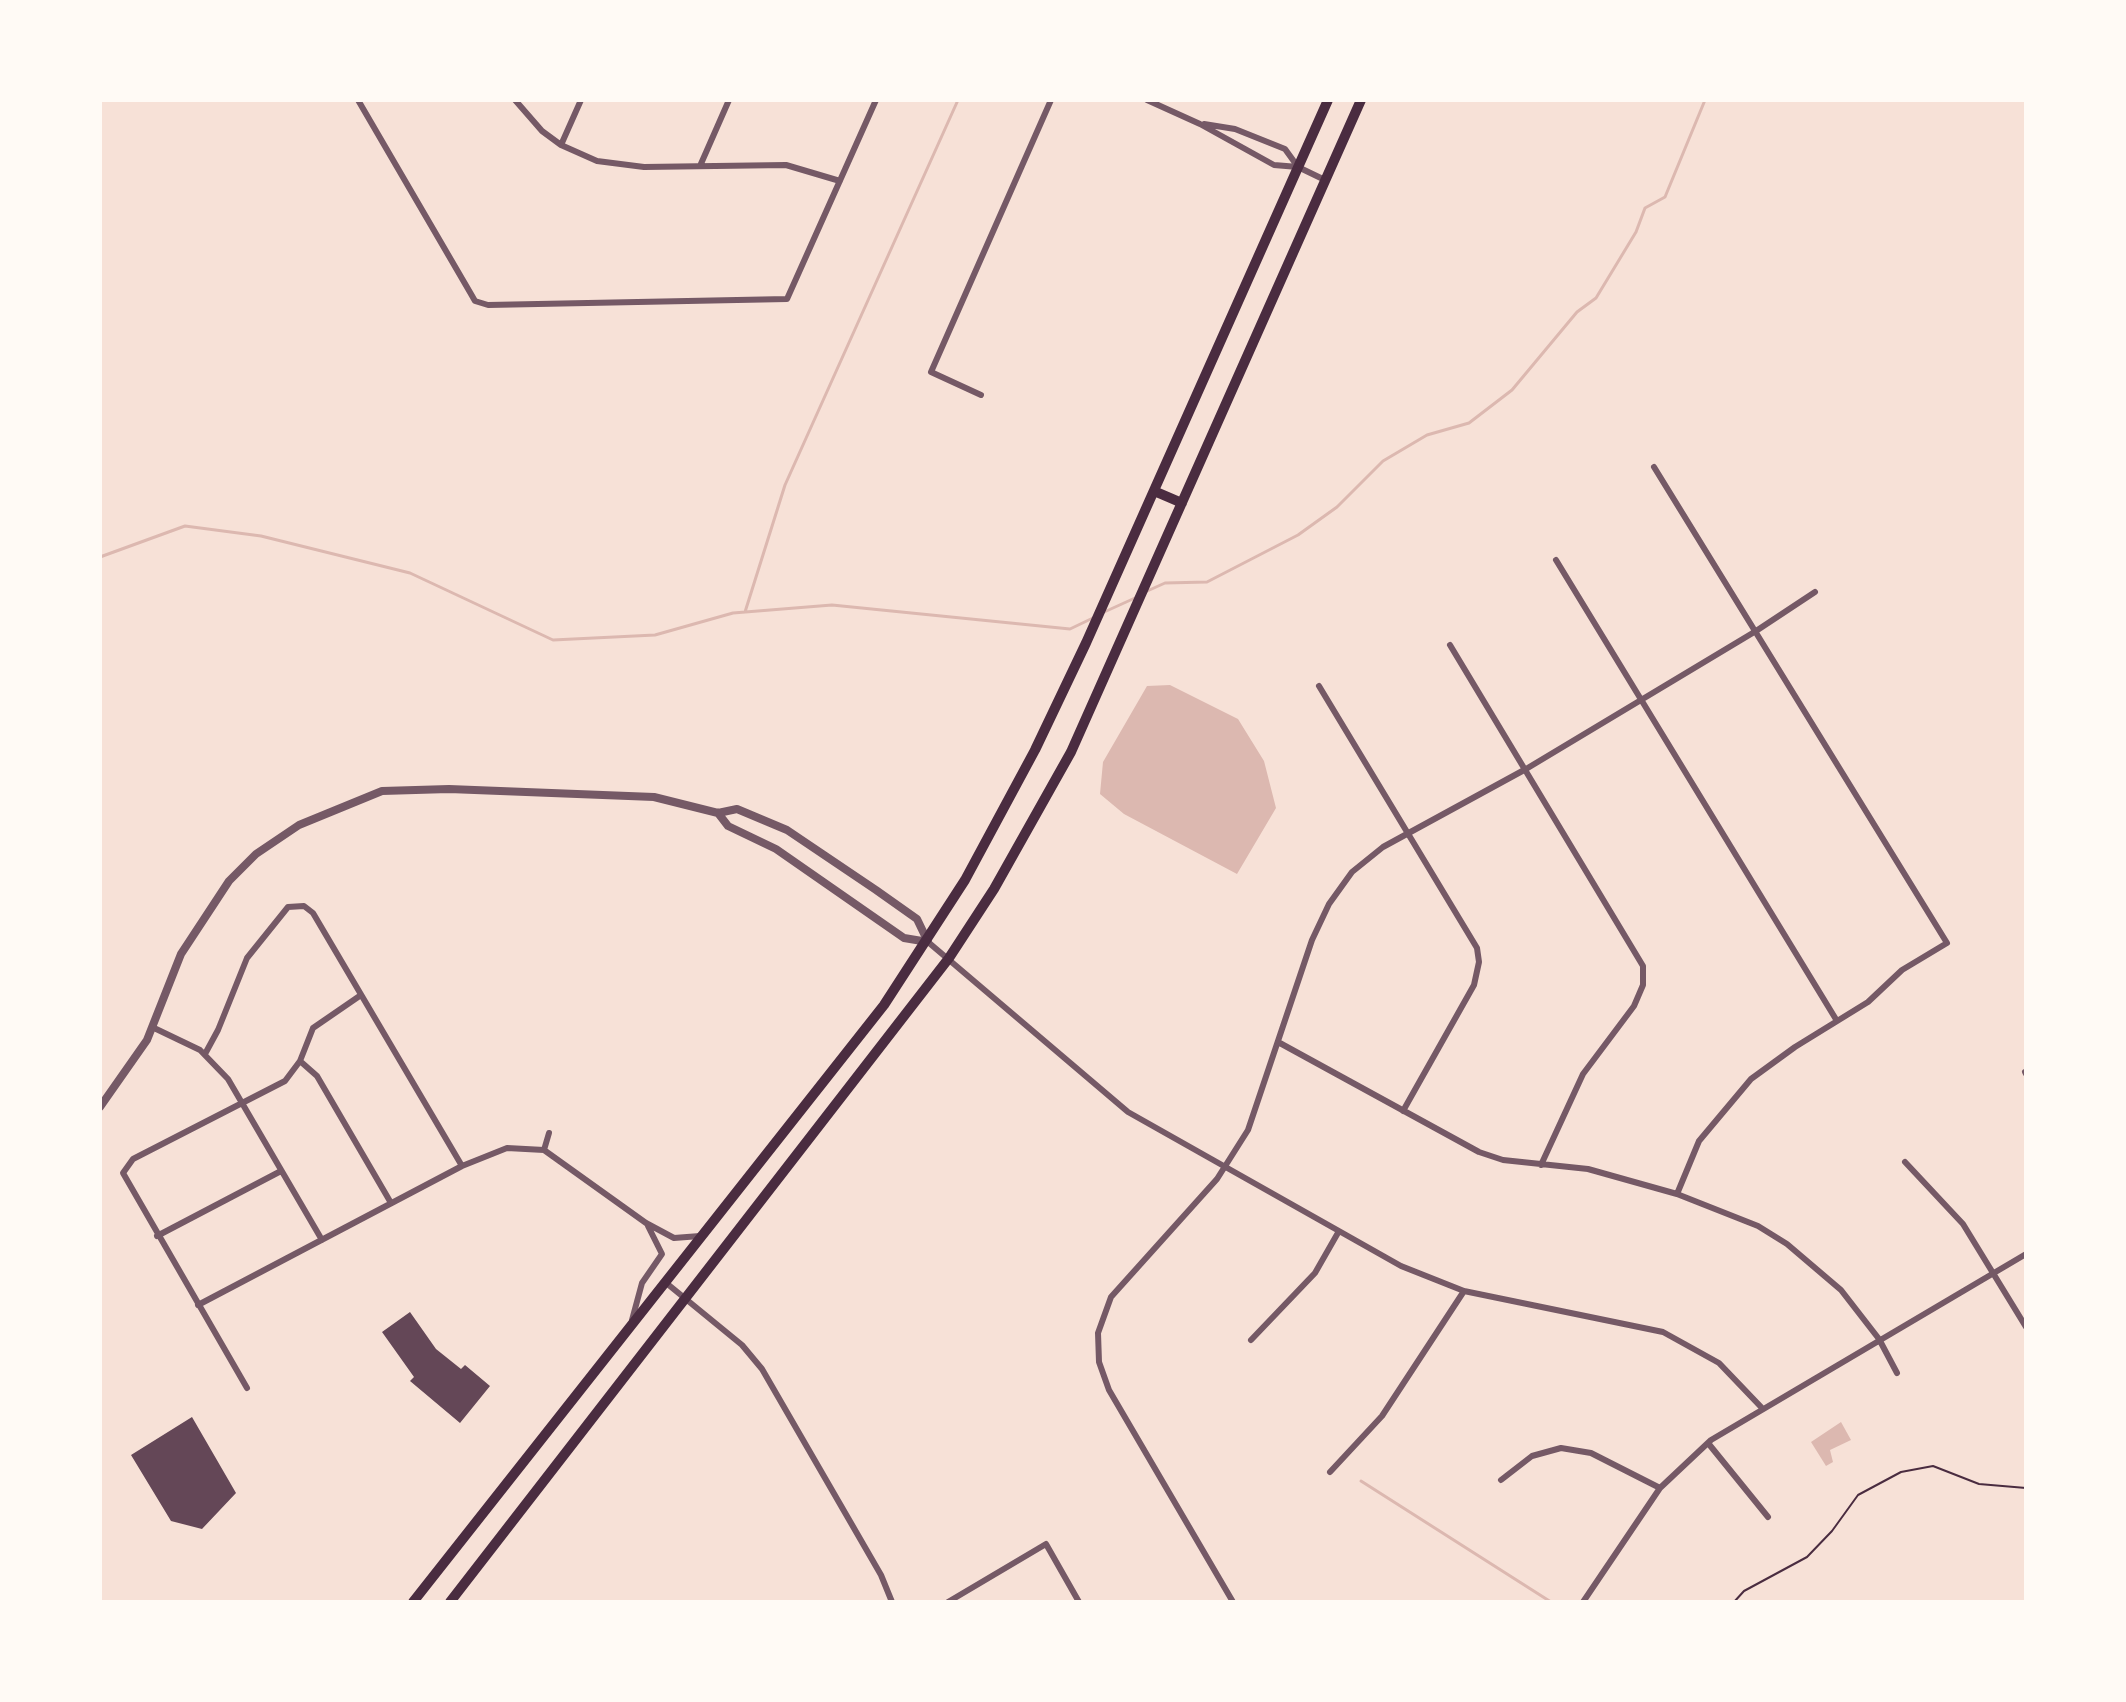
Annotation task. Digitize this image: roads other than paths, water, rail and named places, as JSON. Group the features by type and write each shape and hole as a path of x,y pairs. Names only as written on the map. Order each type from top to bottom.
{"main road":[{"path":"413,1602 884,1005 928,942 995,827 1086,643 1328,100"},
{"path":"450,1602 949,958 1034,823 1071,752 1361,100"},
{"path":"1154,491 1182,503"}],"street":[{"path":"358,100 475,301 488,305 787,299 876,100"},
{"path":"515,100 531,120 561,145 613,165 786,165 840,181"},
{"path":"561,145 581,100"},
{"path":"700,166 729,100"},
{"path":"981,395 931,372 1051,100"},
{"path":"1147,100 1200,124 1274,165 1298,167 1325,180"},
{"path":"1200,124 1235,129 1285,149 1298,167"},
{"path":"1654,467 1947,943 1902,970 1868,1002 1772,1062 1732,1098 1699,1141 1677,1194"},
{"path":"1556,560 1837,1021"},
{"path":"1233,1602 1109,1390 1098,1353 1098,1333 1111,1297 1226,1168 1256,1111 1312,940 1329,904 1368,857 1526,769 1756,631 1815,592"},
{"path":"1450,645 1639,955 1644,977 1634,1006 1606,1041 1571,1096 1541,1165"},
{"path":"1319,686 1473,939 1479,962 1474,985 1403,1111"},
{"path":"100,1107 130,1068 152,1027 181,954 212,901 256,854 299,825 382,791 449,789 654,797 718,813 737,809 787,830 917,919 928,942 1128,1112 1401,1266 1464,1291 1663,1332 1719,1363 1762,1408"},
{"path":"718,813 728,826 776,849 904,938 928,942"},
{"path":"205,1054 247,958 265,932 294,905 304,906 313,913 462,1166"},
{"path":"247,1388 123,1173 128,1163 285,1081 300,1061 313,1028 361,995"},
{"path":"152,1027 205,1054 228,1079 322,1240"},
{"path":"1278,1042 1479,1152 1503,1160 1588,1169 1726,1211 1787,1244 1841,1290 1879,1339 1897,1373"},
{"path":"300,1061 317,1076 391,1203"},
{"path":"544,1150 549,1133"},
{"path":"198,1305 462,1166 507,1148 544,1150 646,1223 674,1238 701,1236"},
{"path":"1905,1162 1963,1224 2026,1327"},
{"path":"157,1236 281,1171"},
{"path":"630,1325 642,1283 662,1254 646,1223"},
{"path":"1251,1340 1315,1273 1339,1231"},
{"path":"1583,1602 1660,1488 1708,1443 1762,1408 2026,1254"},
{"path":"665,1282 742,1345 762,1369 881,1575 892,1602"},
{"path":"1330,1472 1382,1416 1464,1291"},
{"path":"1708,1443 1768,1517"},
{"path":"1501,1480 1532,1456 1561,1448 1591,1453 1660,1488"},
{"path":"948,1602 1046,1544 1079,1602"}],"waterway":[{"path":"745,612 785,485 958,100"},
{"path":"1145,592 1165,583 1207,582 1298,535 1337,507 1383,461 1427,435 1469,423 1512,390 1577,312 1596,298 1636,232 1645,208 1665,197 1705,100"},
{"path":"100,557 185,526 261,536 410,573 553,640 655,635 733,613 832,605 1070,629 1095,617"},
{"path":"1102,613 1135,598"},
{"path":"1361,1481 1551,1602"}]}
